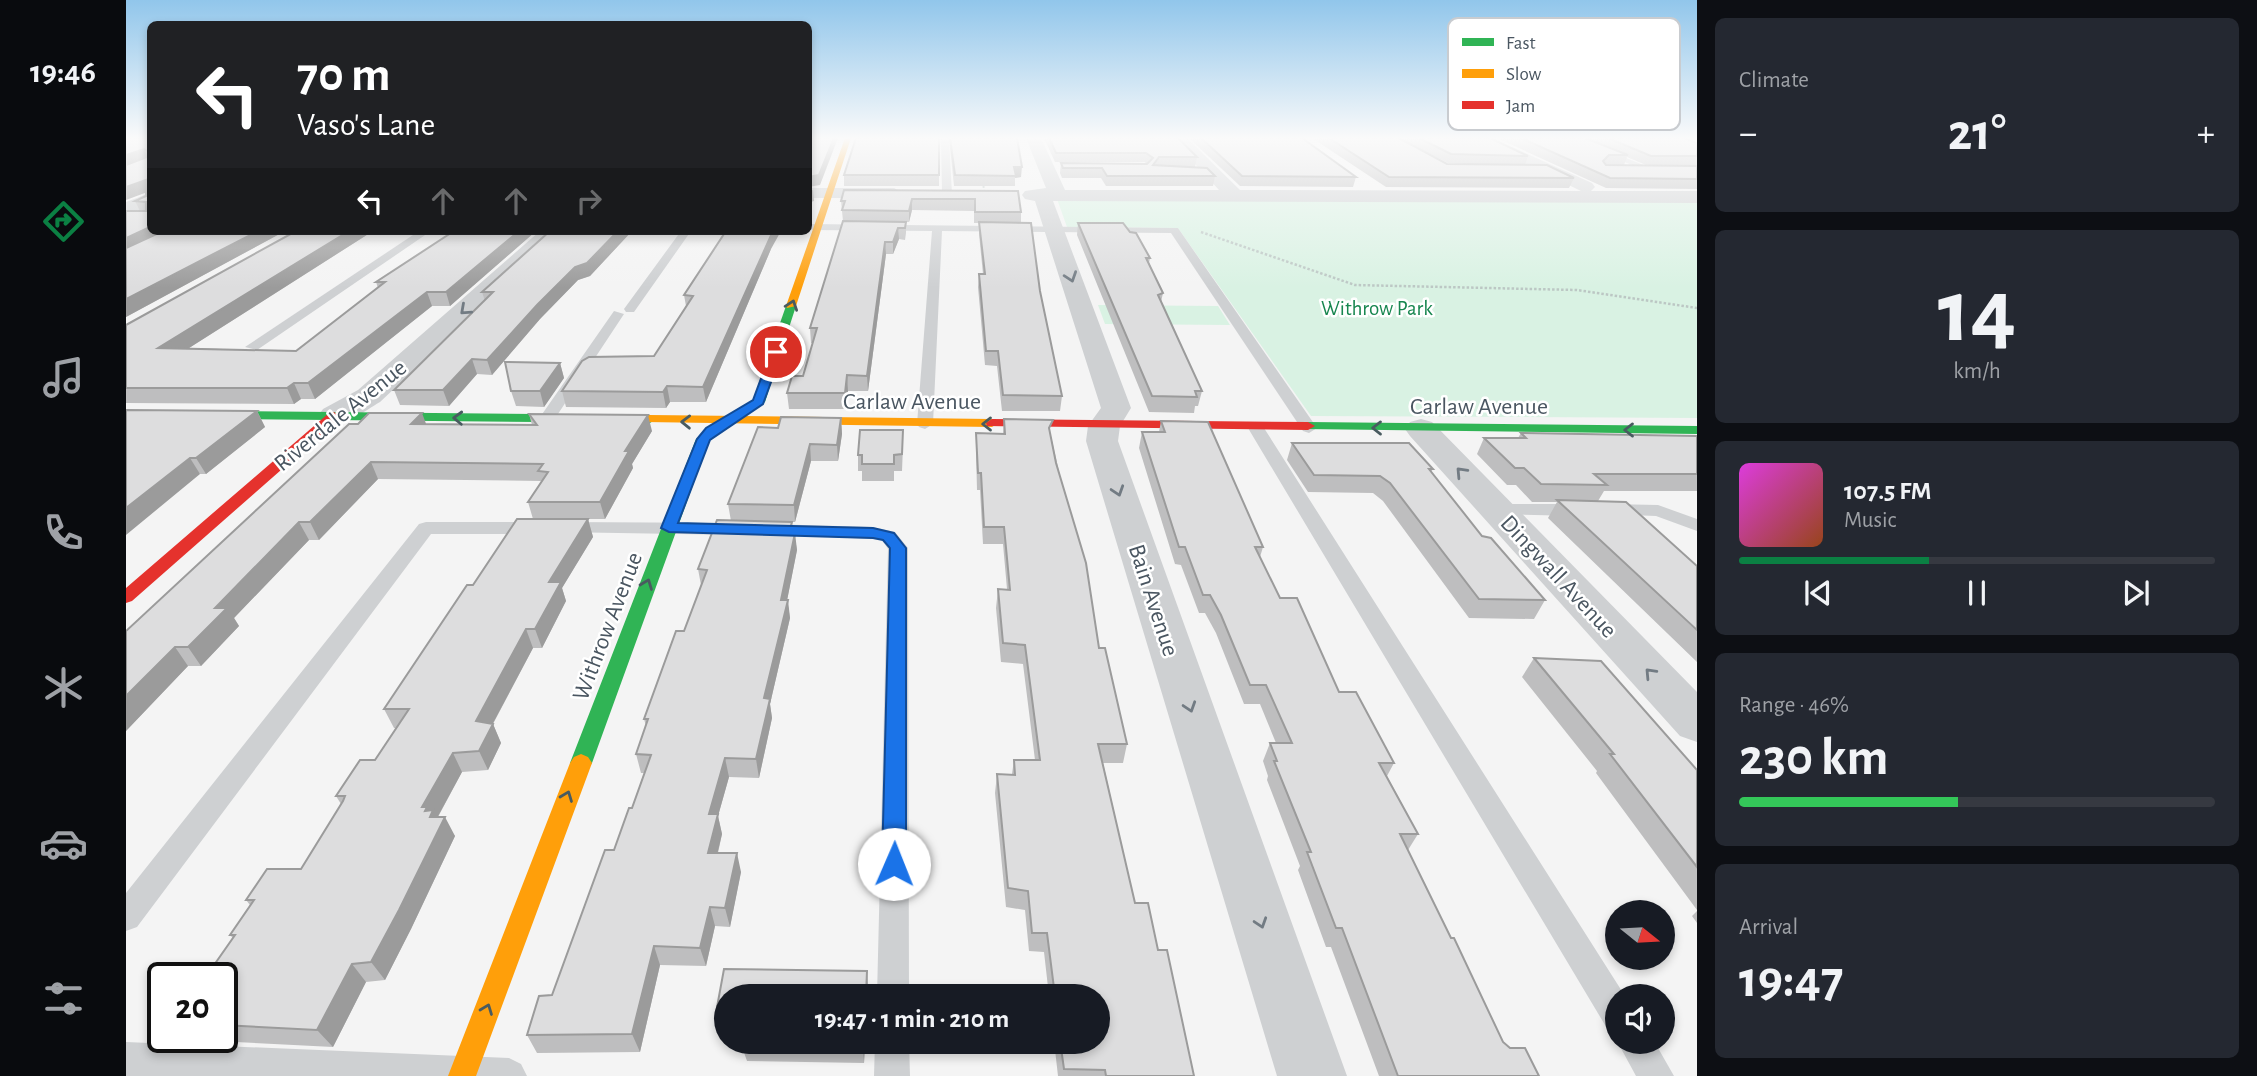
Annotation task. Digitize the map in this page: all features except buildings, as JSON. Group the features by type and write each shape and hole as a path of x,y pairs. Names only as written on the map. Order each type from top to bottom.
{"street":[{"name":"Withrow Avenue","path":"814,227 831,188"},
{"name":"Bain Avenue","path":"1056,188 1043,198 1116,408 1104,426 1102,441 1312,1076"},
{"path":"1226,188 1234,195"},
{"path":"1370,188 1381,196"},
{"path":"1592,188 1613,197"},
{"path":"940,194 978,192"},
{"path":"812,193 909,193"},
{"path":"1009,194 1697,197"},
{"path":"132,214 147,202"},
{"name":"Riverdale Avenue","path":"126,597 334,416 369,396 548,235"},
{"name":"Withrow Avenue","path":"462,1075 703,439 759,402 811,235"},
{"name":"Carlaw Avenue","path":"126,414 1256,428 1697,430"},
{"name":"Dingwall Avenue","path":"1421,429 1697,723"}],"lane":[{"path":"940,194 941,188"},
{"path":"126,218 132,214"},
{"path":"814,227 1174,230 1309,428"},
{"path":"925,424 937,227"},
{"path":"252,347 420,235"},
{"path":"546,420 683,235"},
{"path":"1256,428 1605,994"},
{"path":"1496,510 1658,511 1697,525"},
{"path":"126,917 426,528 669,528 873,533 888,536 898,548 893,984"},
{"path":"892,1054 892,1076"},
{"path":"1642,1054 1656,1076"},
{"path":"126,1059 509,1076"}],"path":[{"path":"1290,261 1354,285 1577,290 1697,309"}],"green space":[{"name":"Withrow Park","path":"1057,199 1697,200 1697,418 1311,416 1178,228 1067,227"},
{"path":"1098,305 1218,306 1230,325 1105,324"}],"traffic: fast":[{"path":"581,763 703,439 759,402 791,306"},
{"path":"126,414 650,419"},
{"path":"1308,426 1697,430"}],"traffic: slow":[{"path":"791,306 831,188"},
{"path":"650,419 992,423"},
{"path":"462,1076 581,763"}],"traffic: jam":[{"path":"126,597 334,416"},
{"path":"992,423 1308,426"}],"route":[{"path":"776,352 759,402 752,409 711,430 703,439 669,528 873,533 888,536 898,548 894,864"}]}
